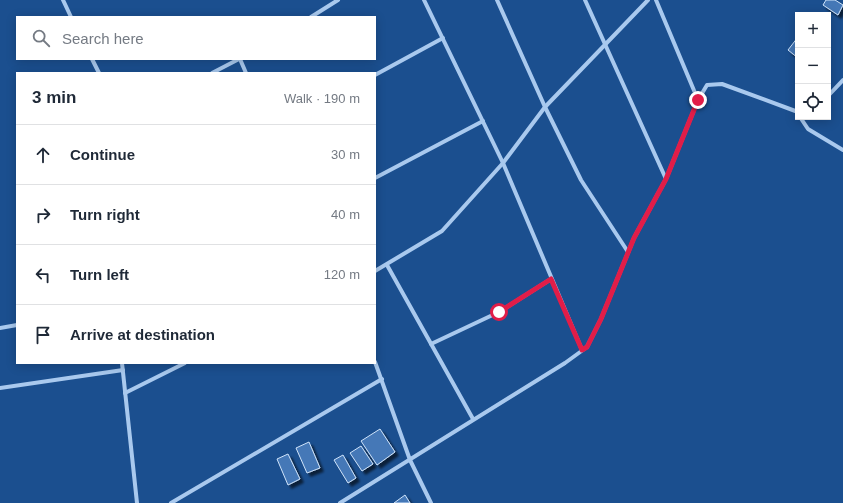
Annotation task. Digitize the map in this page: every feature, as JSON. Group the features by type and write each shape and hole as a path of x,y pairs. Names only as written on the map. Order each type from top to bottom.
{"street":[{"path":"63,0 71,16"},
{"path":"313,16 338,0"},
{"path":"424,0 503,163 582,350"},
{"path":"497,0 581,180 628,252"},
{"path":"585,0 666,179"},
{"path":"376,270 442,231 503,163 546,107 648,0"},
{"path":"656,0 698,100"},
{"path":"376,74 443,38"},
{"path":"92,60 98,72"},
{"path":"214,72 237,60"},
{"path":"240,60 246,72"},
{"path":"831,93 843,80"},
{"path":"340,503 565,363 587,347 601,319 634,238 666,179 698,100 707,85 722,84 795,112"},
{"path":"802,120 808,129 843,150"},
{"path":"376,177 483,121"},
{"path":"387,265 473,419"},
{"path":"431,344 499,312 551,279"},
{"path":"0,328 16,326"},
{"path":"122,364 137,503"},
{"path":"125,393 183,364"},
{"path":"376,364 410,460 431,503"},
{"path":"0,388 123,370"},
{"path":"171,503 382,378"}],"building":[{"path":"826,0 835,0 843,5 838,15 823,5"},
{"path":"795,41 795,56 788,50"},
{"path":"380,429 395,452 377,465 361,441"},
{"path":"309,442 320,468 307,473 296,448"},
{"path":"361,446 373,464 362,471 350,453"},
{"path":"288,454 300,479 288,485 277,459"},
{"path":"343,455 356,478 348,483 334,460"},
{"path":"405,495 410,503 394,503"}],"route":[{"path":"499,312 551,279 582,350 587,347 601,319 634,238 666,179 698,100"}]}
